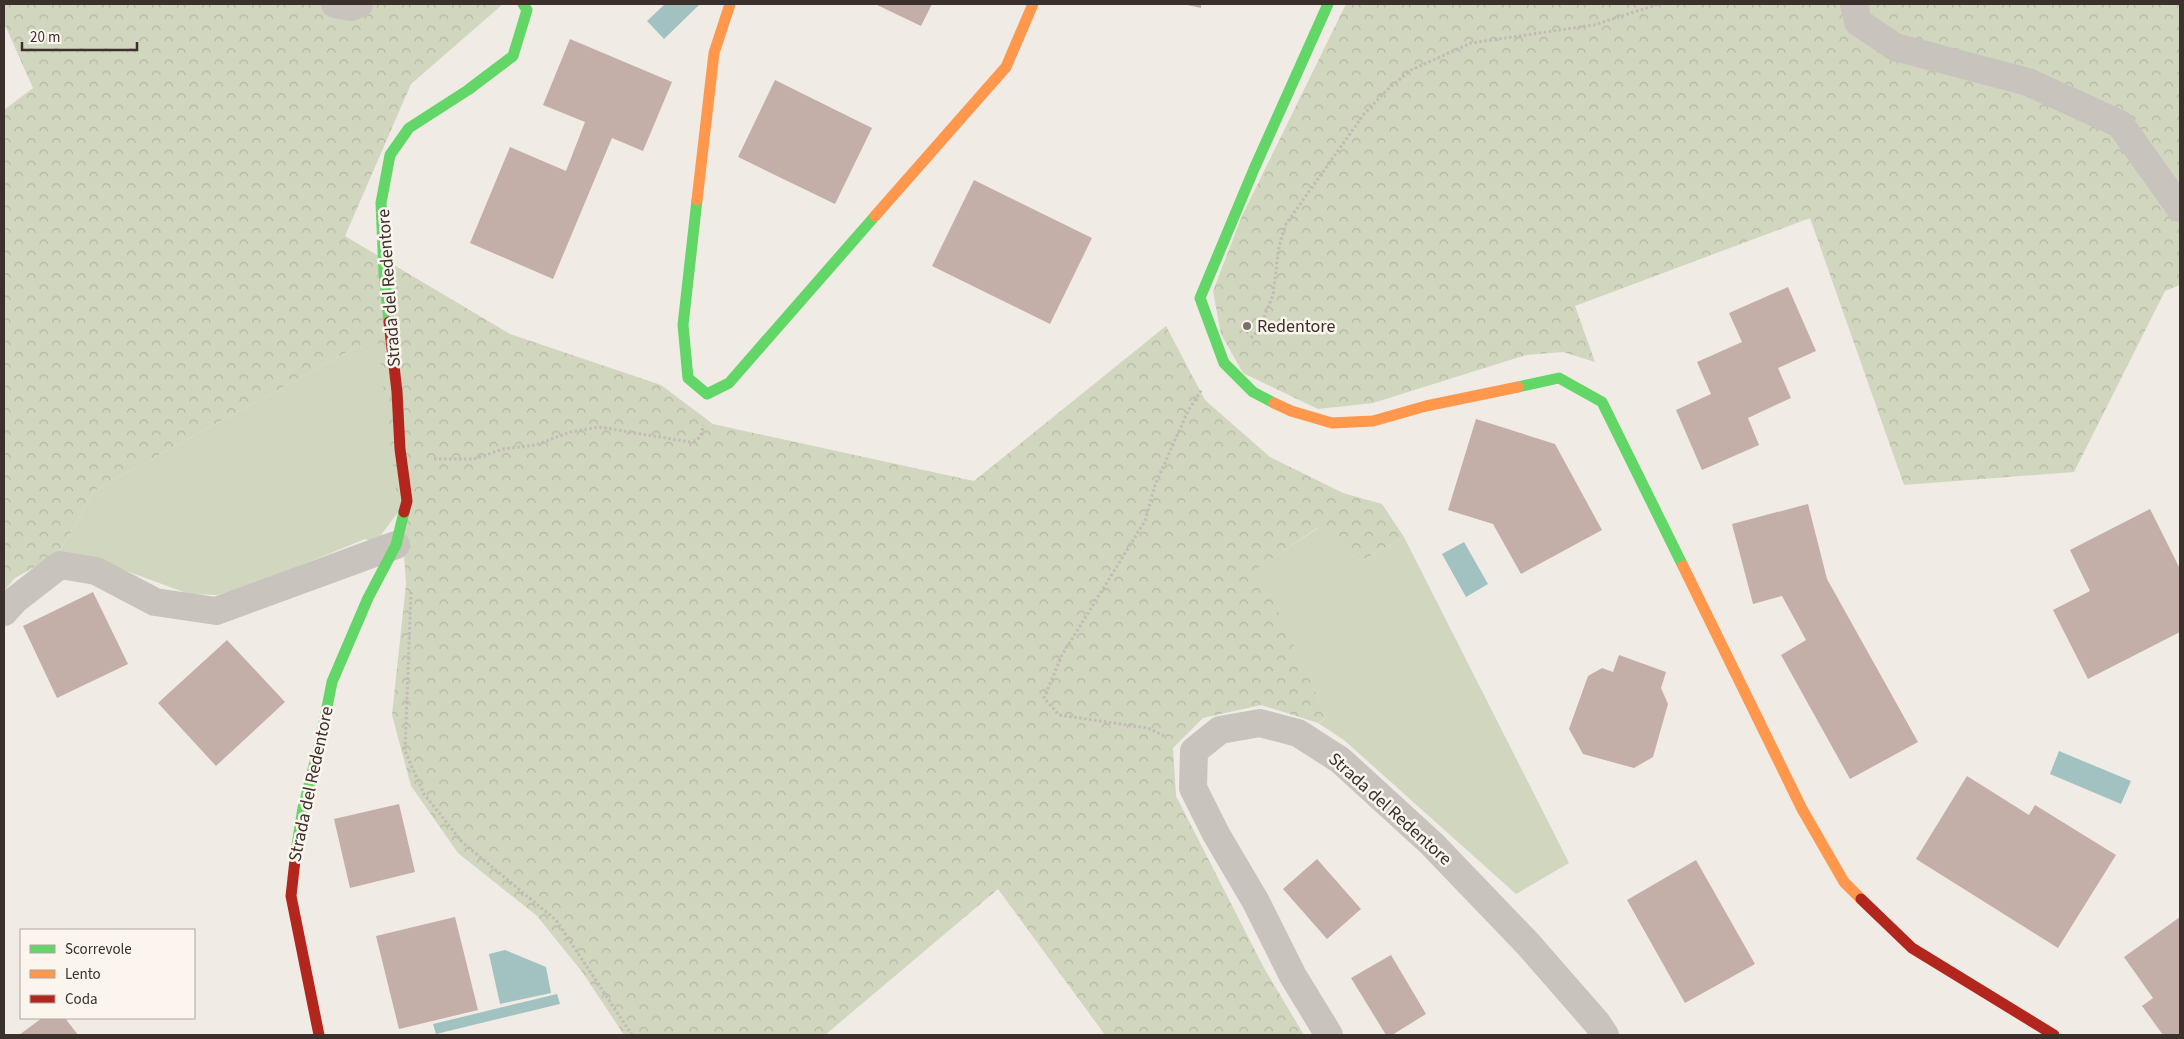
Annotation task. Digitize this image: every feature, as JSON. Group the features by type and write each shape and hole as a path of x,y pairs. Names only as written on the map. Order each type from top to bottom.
{"street":[{"path":"335,4 351,7 359,4"},
{"name":"Strada del Redentore","path":"319,1035 291,896 295,856 303,808 332,682 368,598 396,545 407,501 400,449 397,392 384,272 382,203 390,155 409,128 468,90 512,56 527,10 522,4"},
{"path":"730,4 714,52 683,325 688,378 707,394 730,384 1006,67 1034,4"},
{"path":"1328,4 1254,169 1200,298 1224,364 1253,392 1291,411 1332,423 1373,420 1426,406 1559,378 1602,402 1802,809 1844,882 1912,948 2054,1035"},
{"path":"1854,4 1858,22 1895,47 2028,82 2120,124 2180,208"},
{"path":"4,612 15,600 60,565 96,571 155,602 216,610 396,545"},
{"name":"Strada del Redentore","path":"1194,751 1220,730 1260,723 1298,733 1340,760 1432,844 1528,944 1598,1023 1606,1035"},
{"path":"1194,751 1194,788 1216,834 1256,902 1294,976 1329,1035"}],"path":[{"path":"1194,751 1148,728 1059,715 1044,698 1062,655 1145,521 1155,485 1188,411 1203,387 1259,330 1272,295 1278,246 1286,224 1364,114 1388,89 1411,70 1471,43 1594,24 1659,4"},
{"path":"400,449 404,440 410,440 420,460 474,459 503,449 536,444 570,432 599,428 690,442 696,441 702,435 707,394"},
{"path":"411,583 406,752 424,794 462,842 556,920 632,1035"}],"green space":[{"path":"4,4 503,4 411,84 345,236 510,334 661,385 713,424 974,481 1166,326 1205,400 1270,457 1343,493 1382,504 1404,537 1361,561 1317,528 1258,568 1327,717 1318,723 1261,705 1203,718 1173,748 1176,796 1264,968 1304,1035 1105,1035 998,889 825,1035 624,1035 583,973 537,916 458,853 411,786 392,715 406,584 378,343 358,346 95,490 58,554 15,578 4,591 4,110 33,88 4,23"},
{"path":"1346,4 2180,4 2180,285 2165,291 2074,472 1904,485 1810,218 1575,306 1595,362 1563,352 1526,355 1373,403 1318,409 1243,373 1221,334 1213,291 1242,216"},
{"path":"379,342 399,511 375,543 365,539 250,586 217,595 189,594 94,559 58,554 95,490 358,346"},
{"path":"1318,528 1361,561 1404,537 1569,863 1516,894 1344,740 1318,723 1327,717 1257,568"}],"water":[{"path":"665,4 699,5 664,39 647,21"},
{"path":"1464,542 1488,584 1466,597 1442,554"},
{"path":"2059,751 2131,781 2121,804 2050,774"},
{"path":"505,950 546,967 551,993 500,1004 489,954"},
{"path":"557,994 560,1004 436,1034 433,1024"}],"building":[{"path":"875,4 932,4 921,26"},
{"path":"1183,4 1201,4 1201,8"},
{"path":"570,39 672,82 643,151 612,138 553,279 470,243 510,147 566,171 585,122 543,105"},
{"path":"775,80 872,128 835,204 738,157"},
{"path":"974,180 1092,238 1050,324 932,266"},
{"path":"1788,287 1816,351 1778,368 1791,398 1748,418 1759,445 1702,470 1676,410 1711,394 1697,362 1742,342 1729,313"},
{"path":"1476,419 1555,444 1602,530 1521,574 1493,524 1448,510"},
{"path":"1808,504 1827,579 1918,742 1850,779 1781,655 1806,640 1782,596 1753,604 1732,524"},
{"path":"2150,509 2180,569 2180,632 2088,679 2053,610 2090,591 2070,550"},
{"path":"93,592 128,664 57,698 23,626"},
{"path":"227,640 285,702 216,766 158,703"},
{"path":"1619,655 1666,672 1661,688 1668,704 1653,757 1634,768 1583,754 1569,729 1588,676 1602,668 1613,672"},
{"path":"1967,776 2029,815 2035,805 2116,855 2058,948 1916,859"},
{"path":"399,804 415,872 350,888 334,819"},
{"path":"1317,859 1361,909 1327,939 1283,889"},
{"path":"1696,860 1755,964 1685,1003 1627,900"},
{"path":"455,917 478,1010 399,1029 376,936"},
{"path":"2180,917 2180,1035 2163,1035 2142,1006 2153,998 2124,957"},
{"path":"1391,955 1426,1014 1392,1035 1386,1035 1351,978"},
{"path":"41,1019 66,1019 78,1035 19,1035"}],"traffic: fast":[{"path":"389,322 384,272 381,203 390,155 409,128 468,90 513,56 527,10 523,4"},
{"path":"1274,403 1253,392 1224,363 1200,298 1254,169 1328,4"},
{"path":"697,200 683,325 688,378 707,394 729,383 875,216"},
{"path":"1518,387 1559,378 1602,402 1683,566"},
{"path":"296,851 303,808 320,743 332,682 368,598 396,545 404,512"}],"traffic: slow":[{"path":"697,200 714,53 730,4"},
{"path":"875,216 1006,67 1033,4"},
{"path":"1274,403 1291,411 1332,423 1373,421 1426,406 1518,387"},
{"path":"1683,566 1802,809 1844,882 1861,899"}],"traffic: jam":[{"path":"389,322 397,392 400,449 407,501 404,512"},
{"path":"296,851 291,896 319,1035"},
{"path":"1861,899 1912,948 2054,1035"}],"place":[{"name":"Redentore","path":"1247,326"}]}
